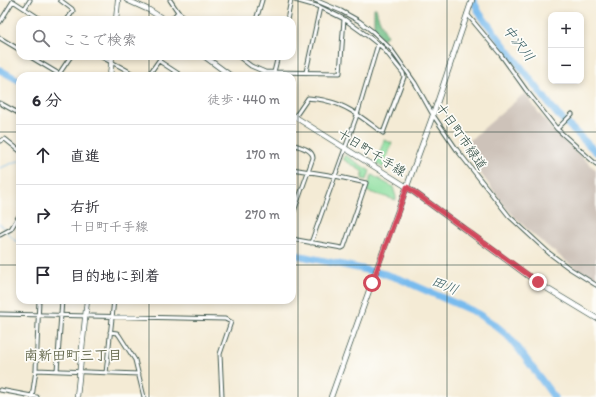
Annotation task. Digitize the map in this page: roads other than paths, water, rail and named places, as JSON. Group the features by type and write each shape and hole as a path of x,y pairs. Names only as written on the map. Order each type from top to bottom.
{"street":[{"path":"25,8 30,0"},
{"path":"60,0 72,9 73,11 70,16"},
{"path":"116,16 118,0"},
{"path":"128,0 159,16"},
{"path":"170,0 178,12 184,16"},
{"path":"257,16 262,0"},
{"path":"288,16 291,0"},
{"path":"295,0 320,6 344,19 383,48 403,73 404,77 383,133 357,115 327,101 308,98 296,113"},
{"name":"十日町市緑道","path":"315,0 341,11 358,21 372,31 391,49 415,83 433,115 457,150 509,216 549,253 596,285"},
{"path":"331,397 433,115 472,0"},
{"path":"0,22 13,1 36,16"},
{"path":"306,72 320,6"},
{"path":"468,11 526,90 558,128 596,164"},
{"path":"174,16 178,12"},
{"path":"244,60 265,72 340,72 344,19"},
{"path":"0,38 16,48"},
{"path":"311,243 357,115 378,44"},
{"path":"36,60 56,72"},
{"path":"60,72 68,60"},
{"path":"107,60 130,72"},
{"path":"209,60 226,72"},
{"path":"274,72 277,60"},
{"path":"151,72 158,61 176,72"},
{"path":"110,72 111,62"},
{"path":"0,103 16,112"},
{"path":"558,128 571,115"},
{"name":"十日町千手線","path":"296,117 407,187 538,282 596,318"},
{"path":"0,141 5,139 16,148"},
{"path":"296,146 312,153 313,155 296,206"},
{"path":"296,170 366,183 344,247 342,248 311,243 296,239"},
{"path":"0,235 11,230 16,221"},
{"path":"0,390 34,397 39,304"},
{"path":"57,371 62,304"},
{"path":"77,397 87,304"},
{"path":"106,373 114,304"},
{"path":"0,314 224,319 231,322 220,354 222,397"},
{"path":"110,332 117,332 135,360 144,397"},
{"path":"36,370 139,374"}],"waterway":[{"name":"中沢川","path":"473,0 480,14 557,114 596,152"},
{"name":"田川","path":"0,70 16,79"},
{"path":"0,168 16,162"},
{"path":"0,224 16,241"},
{"name":"田川","path":"296,255 385,274 400,279 475,312 507,335 554,397"}],"district":[{"name":"南新田町三丁目","path":"73,355"}]}
